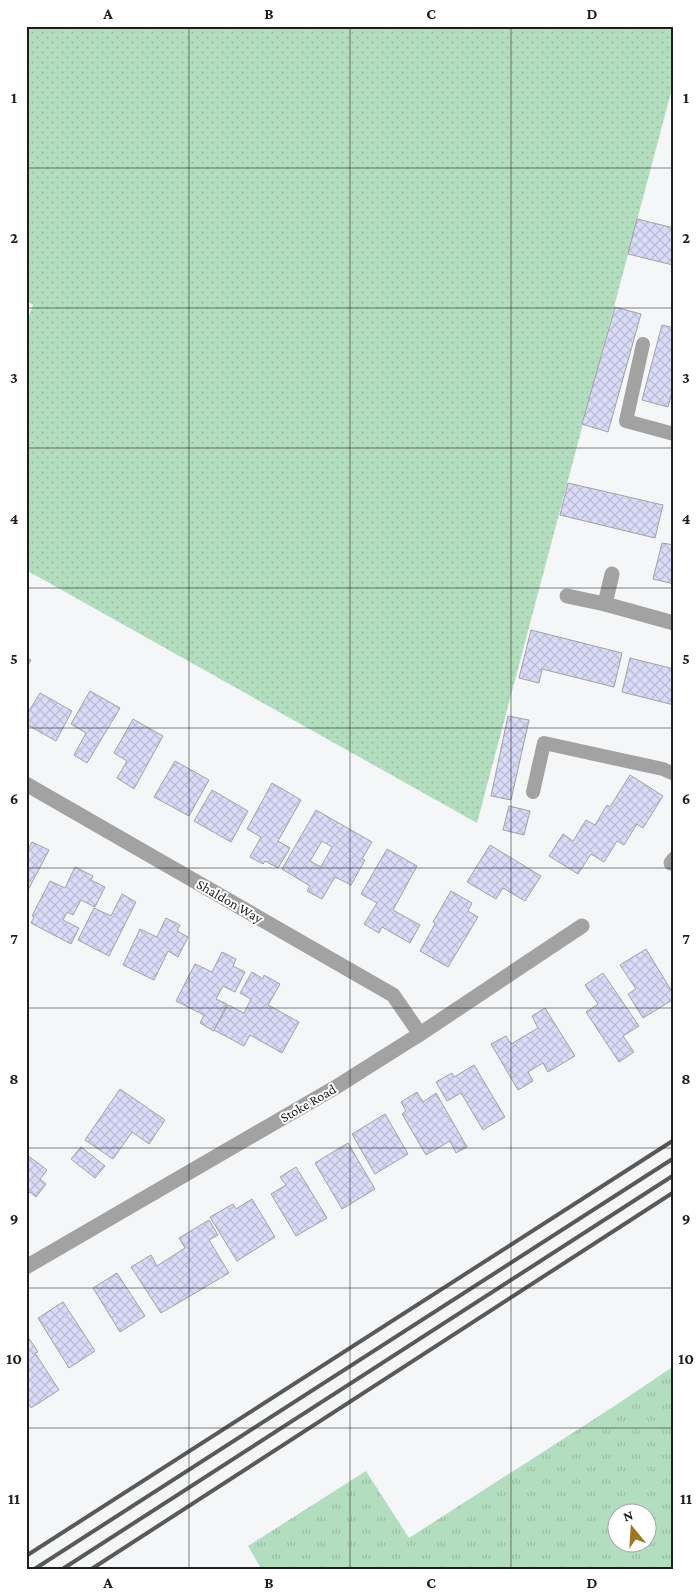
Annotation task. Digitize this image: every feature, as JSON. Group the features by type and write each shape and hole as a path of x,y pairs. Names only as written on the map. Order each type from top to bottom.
{"street":[{"path":"605,604 612,574"},
{"path":"567,596 605,604 674,623"},
{"name":"Shaldon Way","path":"26,784 393,995 420,1034"},
{"name":"Stoke Road","path":"26,1267 336,1087 420,1034 582,926"}],"lane":[{"path":"643,344 626,421 674,434"},
{"path":"533,792 544,744 664,768 674,774"}],"green space":[{"path":"26,26 674,26 674,81 477,823 26,570 26,323 33,305 26,301"},
{"path":"674,1366 674,1570 262,1570 248,1546 366,1471 409,1538"}],"building":[{"path":"637,219 674,228 674,273 671,272 673,265 628,254"},
{"path":"615,307 641,314 608,432 582,424"},
{"path":"662,325 674,328 674,384 668,407 642,400"},
{"path":"568,483 663,505 655,538 560,515"},
{"path":"662,543 674,545 674,584 653,579"},
{"path":"531,630 622,653 614,687 542,669 539,683 519,678"},
{"path":"26,657 31,660 26,669"},
{"path":"630,658 674,669 674,705 622,692"},
{"path":"90,691 120,708 87,763 74,755 86,733 71,724"},
{"path":"40,693 72,711 56,741 26,724 26,716"},
{"path":"508,716 529,720 511,800 491,796"},
{"path":"133,719 163,736 134,789 117,778 127,761 114,753"},
{"path":"175,761 209,780 189,816 154,797"},
{"path":"630,775 663,796 643,828 637,824 624,845 617,841 604,862 591,854 578,874 549,856 563,834 573,841 586,820 595,825 607,805 610,807"},
{"path":"272,783 301,800 278,841 290,848 278,868 265,861 263,864 250,857 261,837 247,829"},
{"path":"212,790 248,811 231,842 194,821"},
{"path":"509,806 530,811 524,835 503,830"},
{"path":"316,810 372,842 362,859 365,860 351,885 335,877 322,899 307,891 310,886 282,869","holes":["322,841 332,847 321,867 310,861"]},
{"path":"32,842 49,850 26,894 26,853"},
{"path":"490,845 541,876 525,901 503,888 496,899 467,882"},
{"path":"387,849 417,866 393,910 420,925 410,943 382,927 379,933 364,924 377,903 361,894"},
{"path":"75,867 93,876 91,880 105,887 95,907 81,900 73,915 67,912 63,920 79,928 71,944 31,923 34,917 32,916 50,881 65,888"},
{"path":"451,891 472,903 468,911 478,917 448,967 420,951 435,924 433,922"},
{"path":"122,894 136,902 109,956 78,940 94,908 111,916"},
{"path":"166,918 180,925 177,931 188,937 178,957 168,951 154,980 123,965 140,929 157,937"},
{"path":"646,949 674,995 674,999 643,1018 628,994 636,989 620,965"},
{"path":"222,952 236,959 233,966 245,972 235,992 223,986 216,999 227,1004 214,1031 200,1023 204,1015 176,1001 195,964 212,972"},
{"path":"252,972 263,979 264,975 280,984 268,1005 299,1022 282,1053 250,1035 244,1046 214,1030 228,1005 244,1013 251,999 240,993"},
{"path":"603,973 639,1026 623,1036 634,1052 619,1062 586,1012 598,1004 585,985"},
{"path":"545,1008 575,1056 548,1072 543,1063 528,1072 533,1081 518,1090 491,1044 506,1036 511,1044 538,1028 532,1016"},
{"path":"474,1065 505,1117 483,1130 461,1093 447,1101 436,1082 452,1073 454,1077"},
{"path":"120,1089 165,1120 149,1144 132,1132 113,1159 85,1140"},
{"path":"417,1092 423,1102 436,1093 467,1147 456,1153 450,1141 426,1155 402,1114 406,1111 401,1102"},
{"path":"385,1114 408,1154 375,1174 352,1134"},
{"path":"348,1143 375,1189 342,1209 315,1163"},
{"path":"81,1147 105,1166 95,1178 71,1159"},
{"path":"26,1154 47,1170 40,1179 46,1184 36,1197 30,1192 26,1196"},
{"path":"296,1167 327,1218 296,1236 271,1194 286,1185 280,1177"},
{"path":"252,1199 275,1237 237,1261 210,1217 233,1204 236,1209"},
{"path":"209,1220 218,1235 209,1240 229,1273 161,1313 131,1267 151,1255 157,1266 185,1248 179,1238"},
{"path":"117,1273 145,1316 120,1332 93,1288"},
{"path":"63,1302 95,1351 69,1368 38,1318"},
{"path":"26,1334 38,1352 35,1353 59,1390 31,1408 26,1400"}],"railway":[{"path":"26,1556 674,1140"},
{"path":"33,1570 674,1158"},
{"path":"61,1570 674,1175"},
{"path":"90,1570 674,1192"}]}
